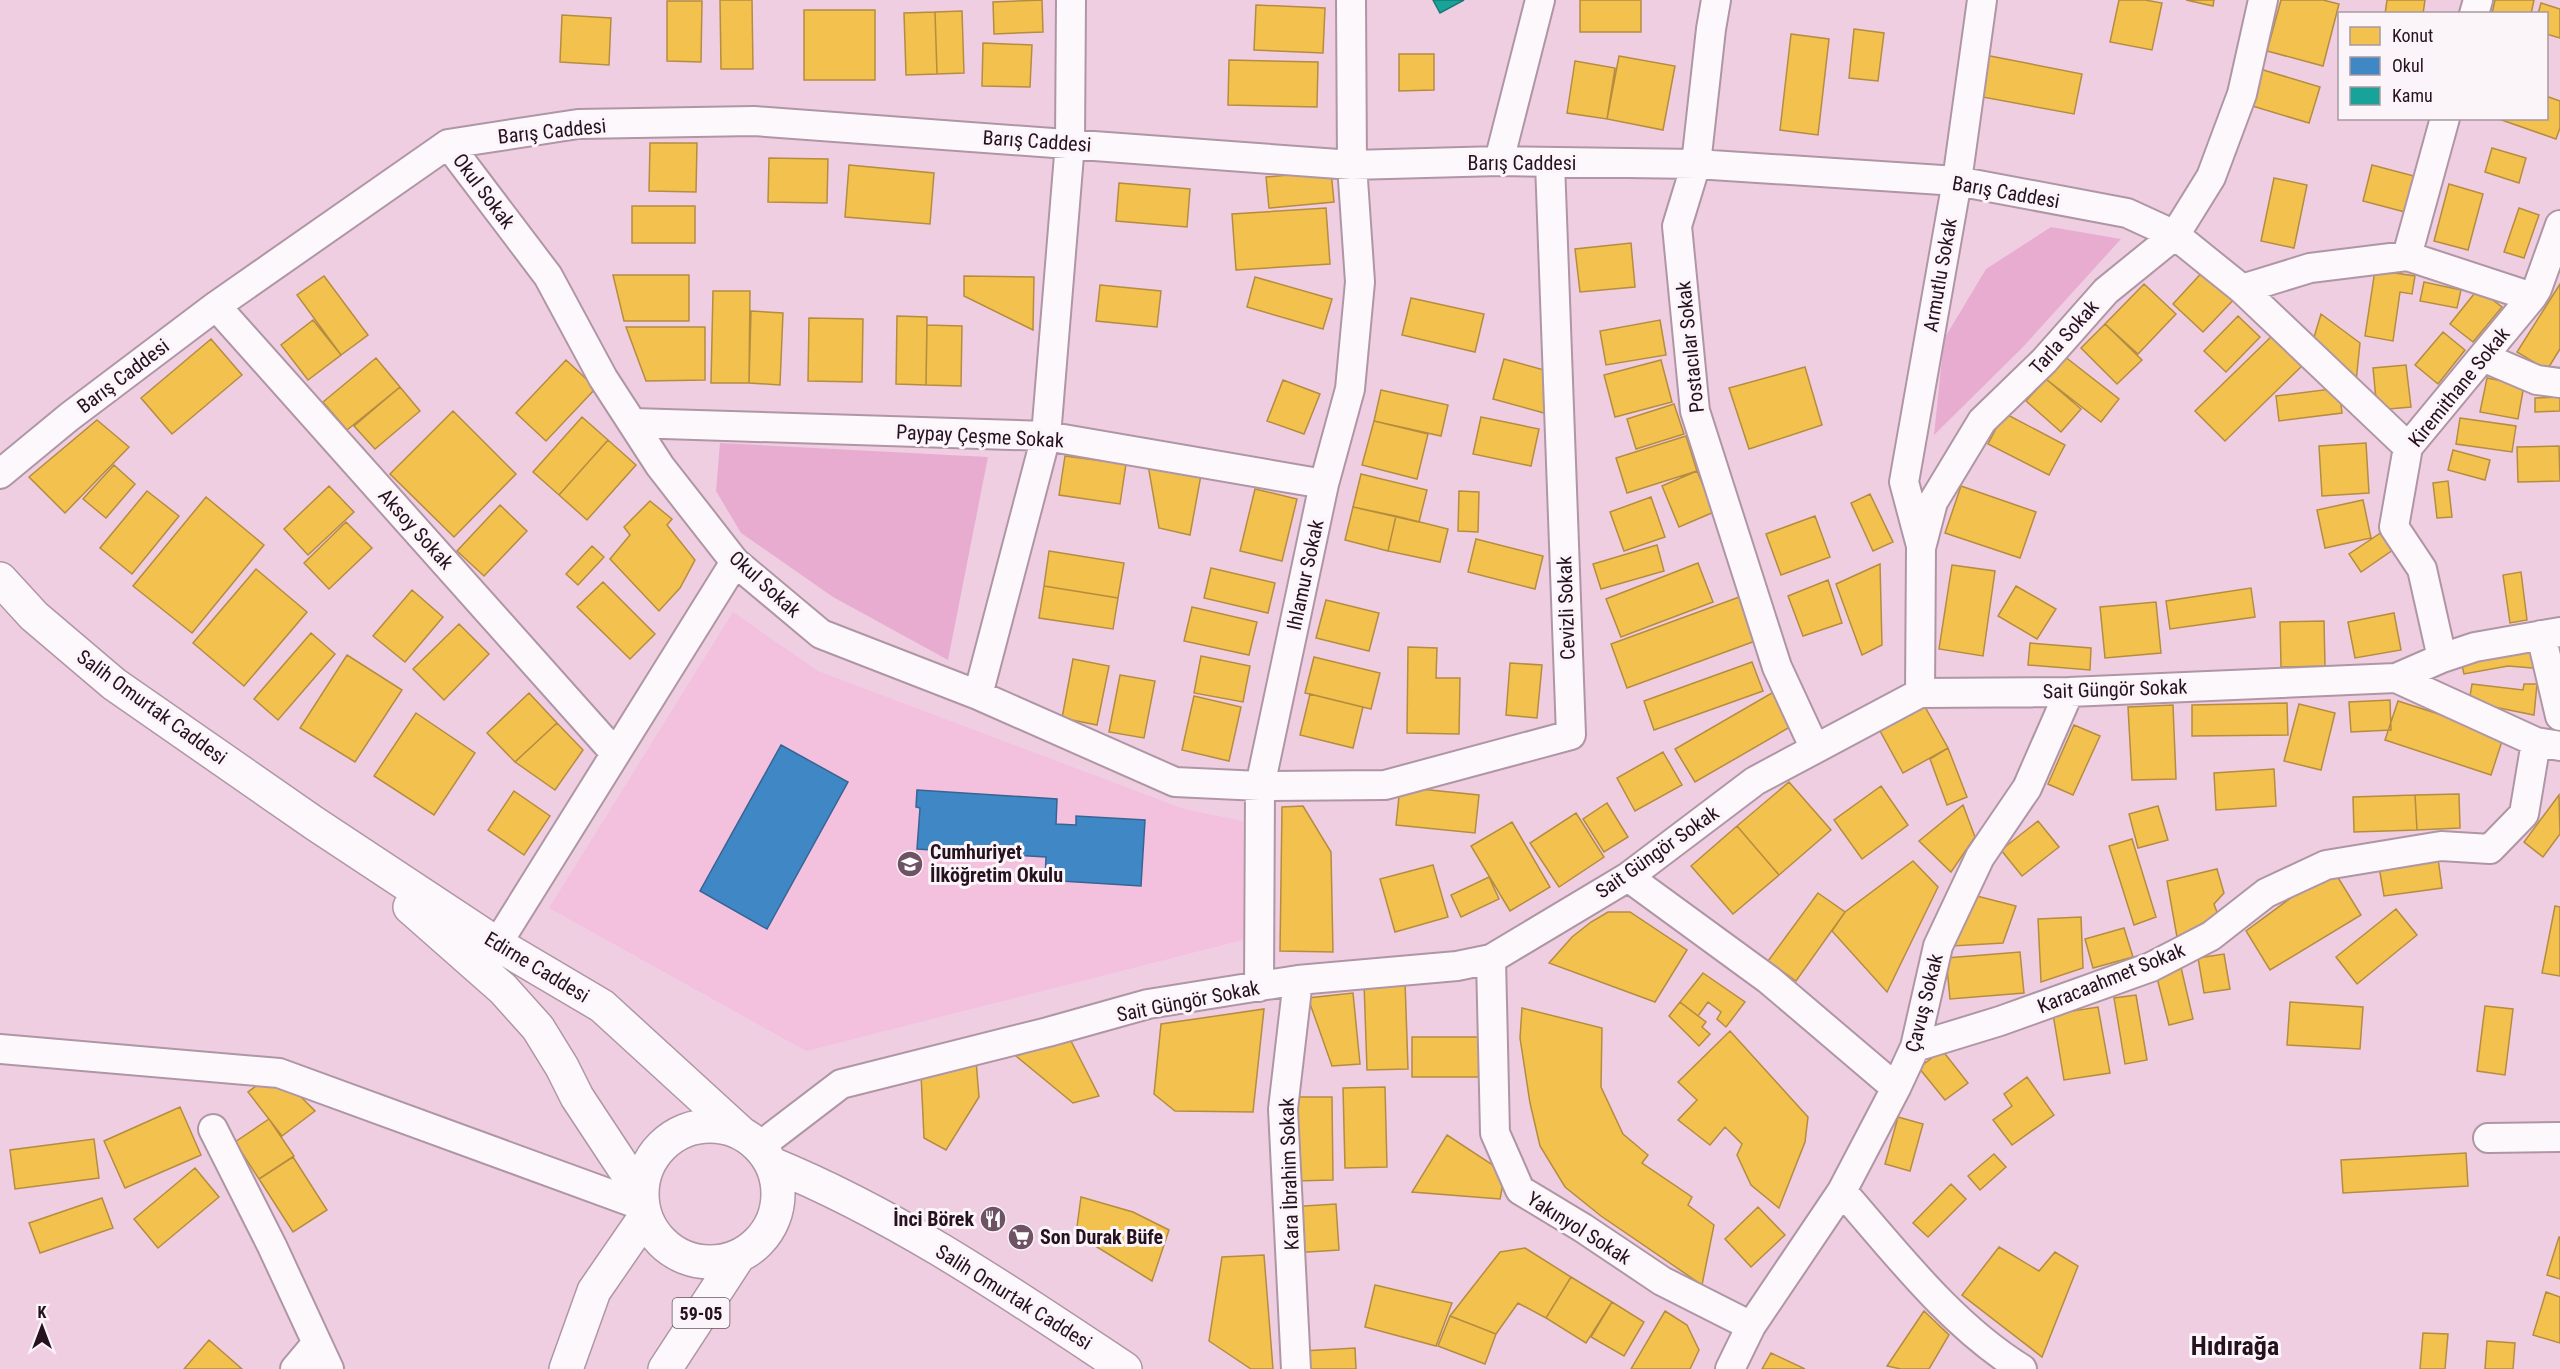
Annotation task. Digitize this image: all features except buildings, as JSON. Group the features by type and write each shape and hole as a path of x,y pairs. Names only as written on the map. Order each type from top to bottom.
{"main road":[{"name":"Salih Omurtak Caddesi","path":"0,579 34,616 114,684 314,822"},
{"name":"Edirne Caddesi","path":"314,822 497,944 602,1006 758,1148"},
{"path":"314,822 503,989 538,1028 643,1206 656,1238 674,1253 694,1261 716,1263 738,1257 756,1245 770,1228 778,1207 778,1185 758,1148 719,1126 696,1127 674,1136 657,1151 645,1171 643,1206 594,1291 566,1369"},
{"name":"Salih Omurtak Caddesi","path":"758,1148 987,1277 1125,1369"},
{"name":"59-05","path":"665,1369 738,1257"}],"street":[{"path":"978,695 1046,436 1070,143 1071,0"},
{"name":"Ihlamur Sokak","path":"1259,987 1260,786 1324,484 1350,389 1360,282 1352,165 1351,0"},
{"path":"1499,161 1540,0"},
{"name":"Postacılar Sokak","path":"1716,0 1696,164 1677,226 1695,411 1777,667 1815,749"},
{"name":"Armutlu Sokak","path":"1921,548 1904,482 1957,182 1982,0"},
{"name":"Tarla Sokak","path":"1920,693 1921,548 1933,502 1982,421 2044,361 2106,291 2175,235 2211,177 2219,156 2242,94 2263,0"},
{"path":"2407,256 2444,120"},
{"name":"Barış Caddesi","path":"0,474 69,417 216,306 448,144 578,124 754,121 1352,165 1499,161 1696,164 1957,182 2127,213 2175,235 2242,289 2408,447"},
{"name":"Okul Sokak","path":"448,144 548,276 603,378 660,466 735,562 821,634 978,695 1175,782 1260,786"},
{"name":"Cevizli Sokak","path":"1260,786 1385,785 1571,735 1550,163"},
{"name":"Kiremithane Sokak","path":"2442,658 2422,569 2394,527 2408,447 2532,297 2560,225"},
{"path":"2242,289 2310,268 2407,256 2532,297"},
{"name":"Aksoy Sokak","path":"216,306 615,753"},
{"path":"2483,357 2537,381 2560,383"},
{"name":"Paypay Çeşme Sokak","path":"633,423 1046,436 1324,484"},
{"path":"497,944 735,562"},
{"path":"2396,678 2442,658 2475,647 2551,634 2560,716"},
{"name":"Sait Güngör Sokak","path":"758,1148 841,1084 1048,1032 1148,1004 1298,980 1457,966 1491,959 1628,877 1755,782 1920,693 2069,692 2396,678 2548,744"},
{"name":"Çavuş Sokak","path":"1730,1369 1751,1326 1842,1191 1896,1088 1915,1047 1938,946 1980,857 2027,788 2069,692"},
{"name":"Karacaahmet Sokak","path":"1915,1047 2001,1021 2151,967 2211,936 2266,893 2326,865 2441,846 2490,849 2524,814 2548,744"},
{"path":"1628,877 1769,980 1896,1088"},
{"name":"Yakınyol Sokak","path":"1491,959 1495,1132 1520,1190 1583,1228 1662,1281 1751,1326"},
{"name":"Kara İbrahim Sokak","path":"1296,1369 1283,1109 1298,980"},
{"path":"0,1049 279,1073 643,1206"},
{"path":"213,1129 272,1246 329,1369"},
{"path":"2488,1138 2560,1137"},
{"path":"1842,1191 1934,1296 2006,1365"},
{"path":"295,1369 316,1344"}],"shaded area":[{"path":"2051,227 2121,239 2023,347 1934,435 1944,339 1986,269"},
{"path":"720,443 988,457 948,660 833,597 741,533 716,491"},
{"name":"Cumhuriyet İlköğretim Okulu","path":"733,612 818,671 1184,809 1243,821 1243,940 806,1051 549,908"}],"place":[{"name":"Cumhuriyet İlköğretim Okulu","path":"910,864"},
{"name":"İnci Börek","path":"993,1219"},
{"name":"Son Durak Büfe","path":"1021,1237"}],"district":[{"name":"Hıdırağa","path":"2235,1346"}]}
